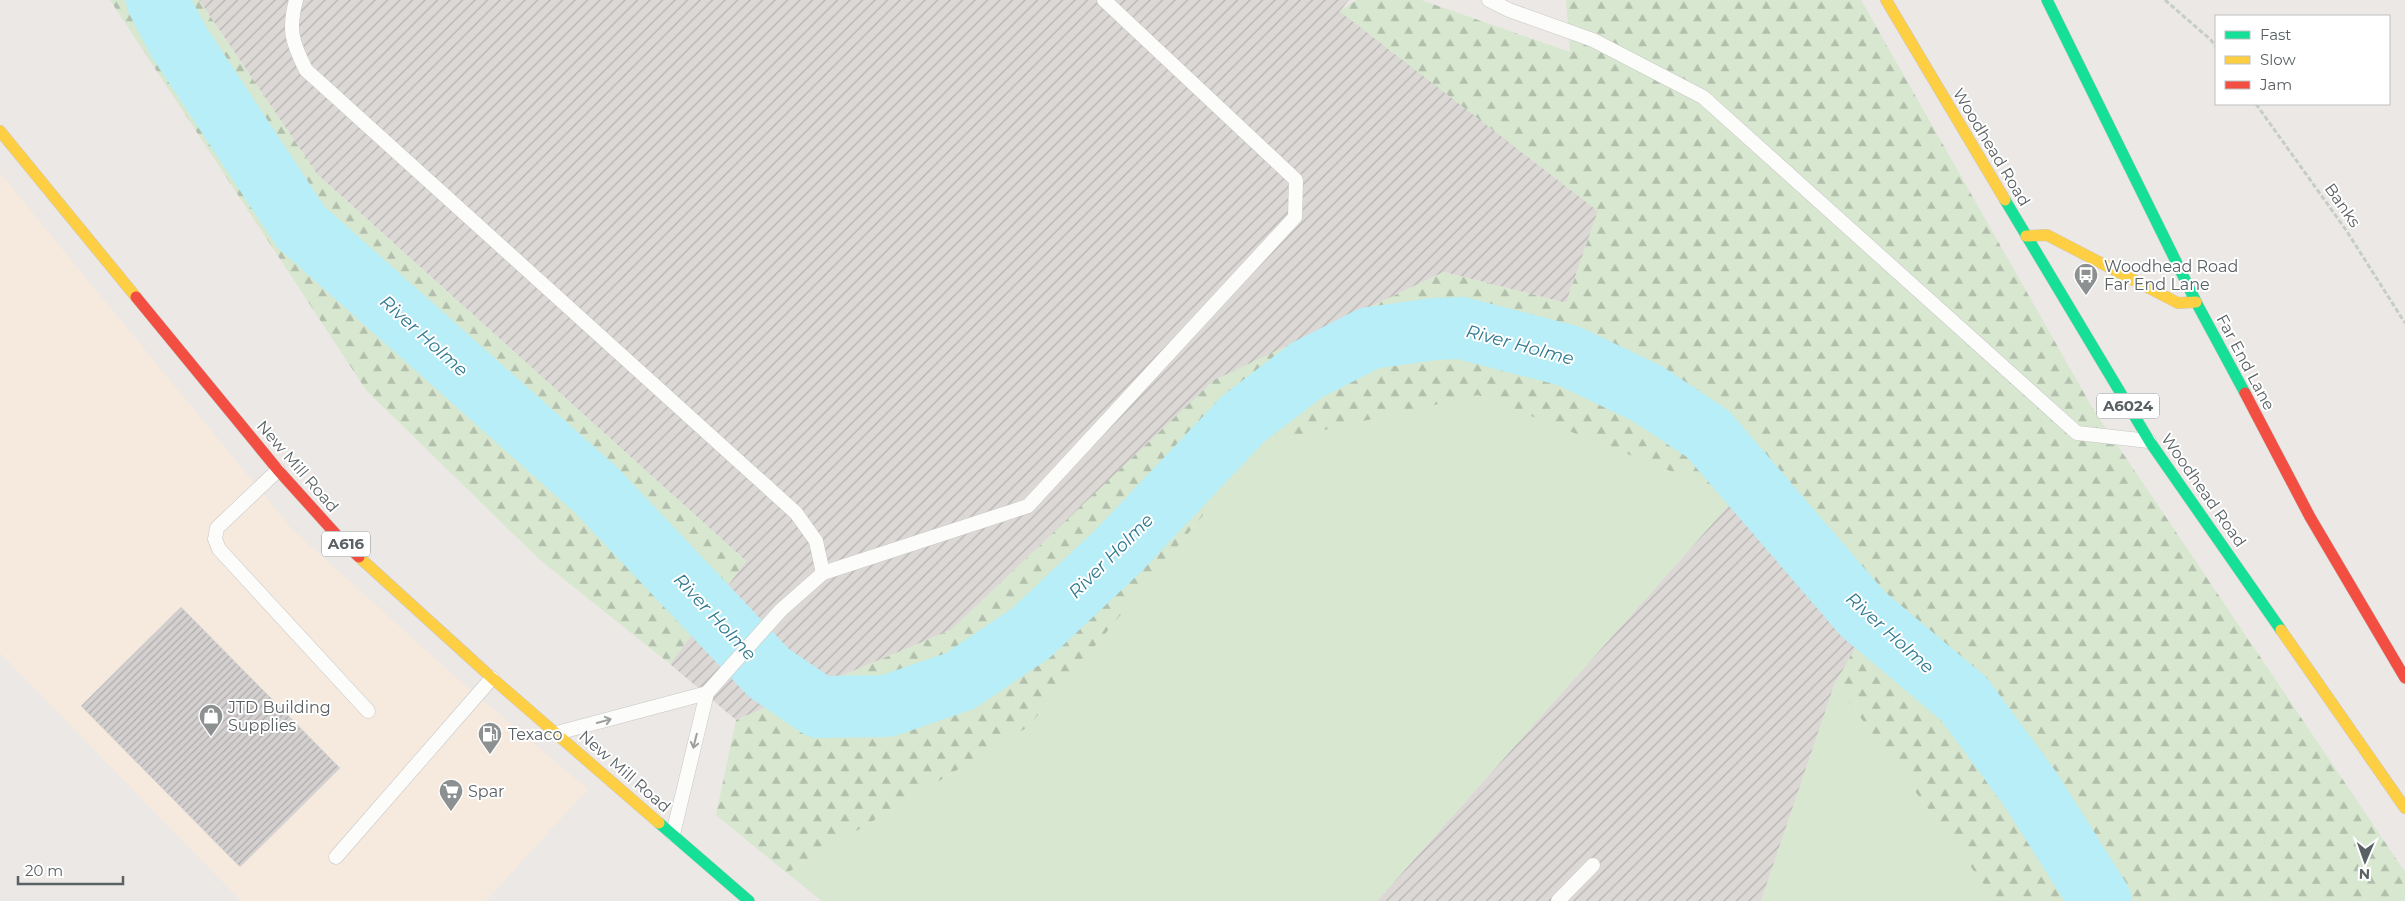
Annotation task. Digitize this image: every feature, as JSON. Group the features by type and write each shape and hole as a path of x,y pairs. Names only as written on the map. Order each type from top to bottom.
{"main road":[{"name":"Woodhead Road","path":"1886,0 2150,442 2405,808"},
{"name":"Far End Lane","path":"2047,0 2196,302 2310,517 2405,678"},
{"name":"New Mill Road","path":"0,131 278,470 342,541 492,678 749,901"},
{"path":"2026,236 2047,235 2178,303 2196,302"}],"lane":[{"path":"296,0 290,22 291,30 294,46 306,70 796,513 816,541 823,573"},
{"path":"673,834 707,694 781,610 823,573 1028,506 1294,217 1296,180 1104,0"},
{"path":"1489,0 1509,10 1593,40 1703,97 2077,433 2150,442"},
{"path":"278,470 217,528 215,539 219,549 368,711"},
{"path":"336,857 492,678"},
{"path":"557,733 707,694"},
{"path":"1558,901 1593,864"}],"path":[{"path":"2166,0 2215,46"},
{"name":"Banks","path":"2257,105 2346,230 2405,322"}],"shaded area":[{"path":"199,0 1349,0 1340,11 1598,211 1566,303 1444,272 1215,380 951,630 736,720 670,664 746,561 317,174"},
{"path":"0,173 292,529 460,681 588,789 486,901 241,901 0,653"},
{"path":"1736,497 1858,646 1835,683 1761,901 1377,901"}],"green space":[{"path":"110,0 199,0 317,174 746,561 670,664 540,560 366,390"},
{"path":"1357,0 1421,0 1570,52 1566,0 1861,0 2093,409 2405,872 2405,901 1996,901 1835,683 1857,645 1736,497 1478,395 1262,444 1028,727 787,873 716,815 736,720 951,630 1214,380 1444,272 1566,303 1598,211 1339,11"},
{"path":"1478,395 1736,497 1377,901 822,901 787,873 1028,727 1262,444"},
{"path":"1835,683 1996,901 1761,901"}],"building":[{"name":"JTD Building Supplies","path":"181,607 340,768 240,867 81,706"}],"waterway":[{"name":"River Holme","path":"157,0 179,42 301,227 596,490 769,673 819,707 887,706 960,681 1031,633 1119,550 1243,419 1307,370 1370,338 1434,329 1461,328 1569,356 1648,394 1708,434 1863,614 1964,699 2031,790 2101,901"}],"traffic: fast":[{"path":"2047,0 2196,302 2245,393"},
{"path":"2005,200 2150,442 2281,630"},
{"path":"659,823 749,901"}],"traffic: slow":[{"path":"1886,0 2005,200"},
{"path":"0,131 136,297"},
{"path":"2026,236 2047,235 2178,303 2196,302"},
{"path":"359,557 492,678 659,823"},
{"path":"2281,630 2405,808"}],"traffic: jam":[{"path":"136,297 278,470 342,541 359,557"},
{"path":"2245,393 2310,517 2405,678"}],"place":[{"name":"Woodhead Road Far End Lane","path":"2086,296"},
{"name":"JTD Building Supplies","path":"211,737"},
{"name":"Texaco","path":"490,755"},
{"name":"Spar","path":"451,812"}]}
